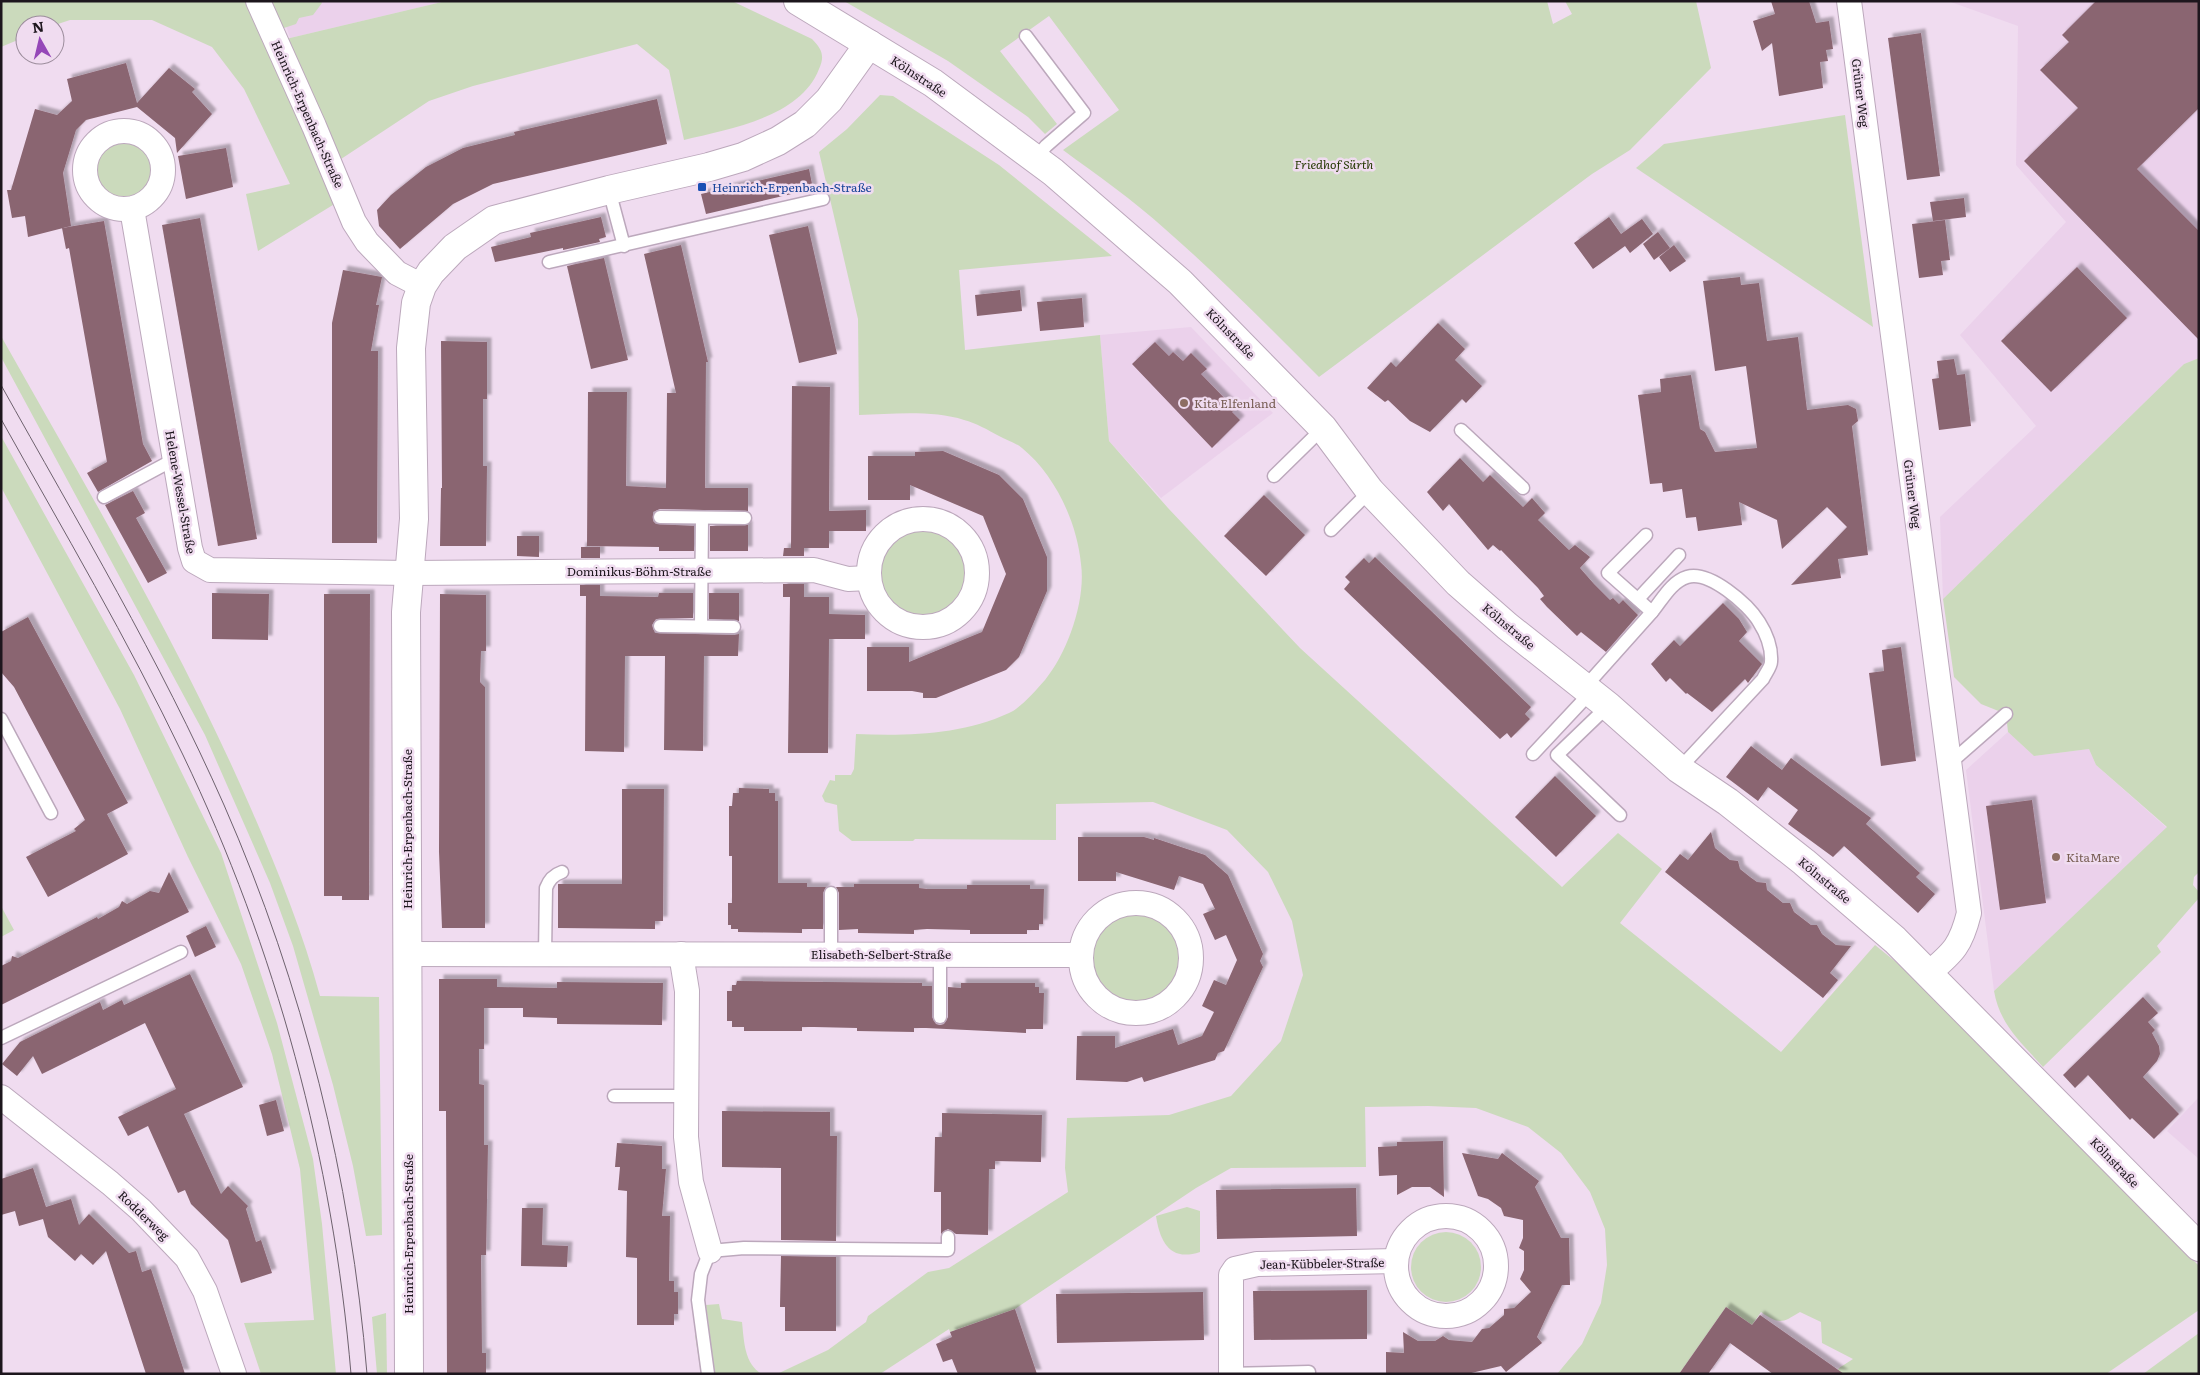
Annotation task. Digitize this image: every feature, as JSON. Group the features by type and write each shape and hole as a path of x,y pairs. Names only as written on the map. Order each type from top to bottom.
{"street":[{"name":"Heinrich-Erpenbach-Straße","path":"258,1 314,126 354,222 367,242 397,273 422,286"},
{"name":"Kölnstraße","path":"782,1 807,8 933,83 1035,159 1180,282 1323,428 1370,491 1458,583 1507,626 1595,695 1679,770 1728,802 1804,862 1895,940 1930,973 2199,1247"},
{"name":"Grüner Weg","path":"1849,1 1969,913 1964,935 1952,954 1930,973"},
{"name":"Heinrich-Erpenbach-Straße","path":"409,1374 406,612 414,519 411,348 416,303 422,286 430,272 455,247 494,220 609,190 709,167 743,157 778,142 805,124 829,100 869,44"},
{"name":"Helene-Wessel-Straße","path":"132,209 190,548 194,561 210,570 409,573"},
{"path":"919,518 947,524 959,532 972,550 977,571 976,585 971,598 963,609 946,621 927,627 913,626 888,614 872,592 869,578 874,550 881,538 892,528 919,518"},
{"name":"Dominikus-Böhm-Straße","path":"409,573 543,570 702,572 814,570 848,579 869,578"},
{"path":"1140,902 1155,906 1168,913 1180,923 1188,936 1192,951 1192,966 1188,980 1180,993 1169,1003 1156,1010 1141,1014 1126,1013 1112,1008 1099,1000 1089,988 1083,975 1080,955 1088,931 1098,918 1110,909 1124,904 1140,902"},
{"name":"Elisabeth-Selbert-Straße","path":"408,954 1080,955"},
{"path":"681,954 687,991 686,1137 691,1182 710,1251"},
{"name":"Rodderweg","path":"1,1097 110,1183 141,1210 187,1258 205,1291 234,1374"},
{"name":"Jean-Kübbeler-Straße","path":"1439,1217 1461,1218 1474,1225 1485,1235 1492,1248 1496,1262 1495,1277 1489,1291 1480,1303 1467,1311 1453,1316 1438,1315 1423,1311 1411,1302 1402,1290 1396,1276 1396,1261 1399,1247 1407,1234 1418,1224 1439,1217"},
{"name":"Jean-Kübbeler-Straße","path":"1231,1374 1231,1276 1235,1268 1257,1264 1396,1261"}],"lane":[{"path":"1026,36 1084,113 1046,146 1035,159"},
{"path":"609,190 624,246"},
{"path":"549,262 823,199"},
{"path":"1274,476 1323,428"},
{"path":"1461,430 1523,488"},
{"path":"104,497 175,459"},
{"path":"1331,530 1370,491"},
{"path":"660,518 745,518"},
{"path":"701,626 702,518"},
{"path":"1646,535 1608,573 1652,612"},
{"path":"1638,599 1679,555"},
{"path":"1620,815 1557,756 1595,695 1652,612 1674,585 1688,576 1705,578 1732,592 1758,620 1767,637 1771,663 1763,679 1679,770"},
{"path":"660,626 734,626"},
{"path":"1533,754 1595,695"},
{"path":"1949,764 2006,714"},
{"path":"1,719 51,813"},
{"path":"545,954 546,888 549,881 555,875 562,872"},
{"path":"831,893 831,954"},
{"path":"1,1038 181,952"},
{"path":"940,954 940,1016"},
{"path":"614,1096 686,1096"},
{"path":"708,1374 698,1300 701,1274 710,1251 744,1248 948,1250 948,1237"},
{"path":"1224,1374 1309,1372"}],"shaded area":[{"path":"278,1 446,1 290,38"},
{"path":"1948,1 2199,1 2199,358 2184,364 1943,599 1940,517 2036,426 1960,335 2066,222 2016,165 2018,26"},
{"name":"Kita Elfenland","path":"1191,327 1273,413 1161,498 1109,441 1100,335"},
{"name":"KitaMare","path":"2008,732 2034,756 2089,749 2096,765 2167,828 1994,991 1966,770"},
{"path":"2199,1097 2199,1159 2167,1131"}],"green space":[{"path":"1,1 246,1 267,47 290,38 446,1 732,1 812,39 820,49 822,60 810,86 780,110 741,126 684,140 669,70 637,44 473,86 429,101 338,161 341,200 258,251 246,194 290,184 244,89 212,47 152,20 70,20 65,22 65,15 15,15 15,41 1,47"},
{"path":"266,1 321,1 322,3 313,15 299,18 296,24 278,30"},
{"name":"Friedhof Sürth","path":"844,1 1547,1 1553,24 1572,14 1565,1 1696,1 1711,68 1630,150 1592,174 1319,377 1224,283 1153,218 1063,150 1119,110 1049,16 1000,51 1057,124 1045,134 1028,117 948,61"},
{"path":"880,95 893,96 999,165 1112,256 959,270 965,350 1100,335 1109,441 1168,508 1300,648 1562,887 1618,833 1662,869 1620,923 1781,1052 1875,945 1912,975 2199,1266 2199,1310 2106,1374 1835,1374 1839,1368 1853,1359 1822,1343 1821,1322 1800,1312 1785,1320 1777,1321 1761,1312 1752,1325 1726,1307 1679,1374 1557,1374 1582,1344 1601,1303 1607,1265 1605,1229 1590,1192 1561,1153 1528,1127 1476,1108 1428,1106 1365,1107 1366,1167 1231,1168 1196,1188 1015,1309 950,1332 949,1329 880,1374 777,1374 828,1350 866,1322 868,1316 928,1272 949,1268 1068,1192 1065,1168 1067,1118 1169,1115 1231,1096 1281,1041 1303,975 1292,921 1268,872 1227,830 1153,802 1056,804 1056,840 915,839 913,841 852,841 839,831 837,805 825,802 822,796 830,780 835,781 835,775 851,775 854,769 856,734 895,735 953,730 991,720 1019,707 1045,680 1061,655 1074,625 1081,593 1082,578 1079,548 1069,516 1054,485 1034,459 1022,448 968,421 952,417 912,413 859,415 858,319 819,152 847,129"},
{"path":"1845,115 1873,327 1636,168 1664,144"},
{"path":"123,138 140,143 148,151 153,168 148,185 140,193 123,198 106,193 98,185 93,168 98,151 106,143"},
{"path":"1,336 165,630 224,750 280,879 306,949 320,996 379,997 382,1235 366,1236 353,1166 333,1085 293,946 270,883 205,735 1,357"},
{"path":"2199,358 2199,872 2194,877 2193,885 2199,892 2199,898 2157,946 2161,952 2043,1067 2019,1041 2006,1023 2001,1014 1994,991 2167,827 2096,765 2089,749 2034,756 2008,732 2006,714 1981,704 1954,677 1943,599 2184,364"},
{"path":"1,436 134,675 221,853 277,1023 313,1159 322,1224 336,1374 261,1374 244,1323 314,1320 300,1169 272,1054 241,964 188,857 120,709 1,487"},
{"path":"924,528 941,531 949,535 961,547 965,555 968,572 965,589 961,597 949,609 941,613 924,616 907,613 899,609 887,597 883,589 880,572 883,555 887,547 899,535 907,531"},
{"path":"1,906 14,930 1,937"},
{"path":"1135,912 1153,916 1168,926 1178,941 1182,959 1178,977 1168,992 1153,1002 1135,1006 1117,1002 1102,992 1092,977 1088,959 1092,941 1102,926 1117,916"},
{"path":"1187,1207 1200,1211 1200,1252 1181,1254 1168,1248 1160,1234 1156,1216"},
{"path":"1453,1232 1466,1238 1475,1247 1479,1253 1481,1267 1479,1281 1471,1292 1460,1300 1439,1302 1432,1300 1421,1292 1413,1281 1411,1260 1413,1253 1421,1242 1432,1234"},
{"path":"719,1304 722,1319 742,1322 744,1344 748,1358 756,1370 762,1374 701,1374 695,1335 709,1327 706,1305"},
{"path":"386,1313 387,1374 377,1374 372,1317"},
{"path":"2199,1333 2199,1374 2143,1374"}],"building":[{"path":"1771,1 1809,1 1816,23 1829,21 1833,49 1826,50 1828,61 1820,62 1823,88 1779,96 1772,43 1762,51 1753,21 1775,14"},
{"path":"2096,1 2199,1 2199,108 2137,169 2199,231 2199,340 2024,161 2078,108 2040,70 2069,42 2062,35"},
{"path":"1921,33 1940,176 1907,180 1888,38"},
{"path":"126,63 137,103 169,68 195,89 192,92 212,114 177,153 175,138 137,107 86,120 76,130 63,173 71,226 28,237 25,216 12,218 7,190 11,190 35,109 57,115 72,101 67,79"},
{"path":"657,99 667,144 493,184 453,204 400,249 379,226 377,210 391,195 426,167 463,148 515,135 514,132"},
{"path":"226,148 233,187 186,199 178,156"},
{"path":"809,169 813,189 706,214 701,194"},
{"path":"1964,198 1966,217 1933,221 1930,202"},
{"path":"601,217 606,237 599,239 600,242 495,262 491,247 531,237 530,233"},
{"path":"1609,217 1621,234 1642,219 1653,234 1630,253 1625,246 1593,269 1574,243"},
{"path":"200,218 257,539 218,546 162,225"},
{"path":"1945,220 1950,260 1941,261 1943,275 1919,278 1912,224"},
{"path":"104,221 143,444 152,461 98,492 87,473 107,462 69,248 66,249 62,228"},
{"path":"808,226 837,354 799,363 769,235"},
{"path":"1658,232 1670,248 1654,260 1643,244"},
{"path":"681,245 708,362 706,362 705,488 748,488 748,511 660,509 653,512 653,521 656,524 694,526 694,551 659,551 659,547 587,546 588,392 627,392 626,486 666,488 667,393 676,393 644,254"},
{"path":"1674,245 1686,261 1670,272 1659,257"},
{"path":"604,258 628,360 591,369 567,266"},
{"path":"2077,267 2127,318 2051,392 2001,341"},
{"path":"343,270 382,277 376,305 379,305 371,351 378,351 377,543 332,543 332,323"},
{"path":"1740,277 1741,285 1759,283 1767,341 1798,337 1807,410 1848,405 1856,409 1858,421 1852,426 1868,555 1838,559 1841,578 1791,585 1847,527 1827,507 1782,549 1777,520 1739,502 1742,525 1698,531 1696,517 1686,518 1682,489 1663,492 1662,483 1650,484 1638,395 1661,392 1660,379 1691,375 1700,429 1705,432 1715,452 1757,448 1746,366 1715,371 1703,281"},
{"path":"1020,290 1022,311 977,316 975,295"},
{"path":"1082,298 1084,327 1040,331 1037,302"},
{"path":"1438,323 1465,349 1455,360 1482,386 1466,403 1462,399 1430,432 1410,421 1388,400 1385,402 1367,388 1391,362 1396,367"},
{"path":"441,341 487,342 487,399 483,399 483,466 487,466 486,546 440,546 442,488"},
{"path":"1155,342 1169,356 1173,352 1183,361 1191,353 1207,369 1201,374 1235,409 1232,412 1240,420 1212,448 1132,364"},
{"path":"1954,359 1957,375 1965,374 1971,426 1939,430 1932,379 1939,378 1937,361"},
{"path":"792,386 830,387 829,511 866,510 866,531 829,531 829,548 804,548 804,556 783,556 784,548 791,548"},
{"path":"943,451 999,475 1023,499 1047,557 1047,591 1019,657 1006,670 936,698 923,698 923,693 912,691 867,691 867,647 909,647 909,662 982,632 1006,574 983,516 910,485 910,500 868,500 868,456 915,456 915,452"},
{"path":"1460,458 1483,482 1490,475 1523,507 1532,498 1545,513 1538,520 1569,550 1575,545 1590,557 1580,568 1594,584 1610,600 1613,598 1619,604 1623,600 1638,615 1606,652 1581,632 1577,636 1547,607 1540,599 1544,596 1538,588 1501,550 1493,545 1488,550 1449,504 1443,511 1427,492"},
{"path":"133,491 145,513 136,518 167,573 148,583 105,505"},
{"path":"1264,495 1305,535 1266,576 1224,536"},
{"path":"748,525 748,551 710,551 710,526"},
{"path":"517,536 539,536 539,557 517,556"},
{"path":"581,547 600,547 600,558 581,558"},
{"path":"1375,557 1531,707 1525,714 1530,719 1511,738 1507,733 1500,739 1344,589 1350,582 1345,577 1364,558 1369,563"},
{"path":"783,584 804,584 804,597 829,597 829,614 865,615 865,639 829,639 828,753 788,753 790,597 783,597"},
{"path":"580,585 600,585 600,596 658,597 659,593 693,593 693,618 656,619 652,625 655,633 739,634 738,656 704,656 703,751 664,750 665,656 625,656 624,752 585,751 586,596 580,596"},
{"path":"212,593 269,594 268,640 212,639"},
{"path":"709,593 739,593 739,621 709,619"},
{"path":"324,594 370,594 369,900 342,900 342,896 324,896"},
{"path":"440,594 486,595 486,651 481,651 480,682 485,687 485,928 442,928 439,852"},
{"path":"1723,603 1739,619 1747,632 1739,641 1762,664 1748,683 1745,679 1712,712 1686,694 1670,678 1666,682 1651,664 1674,640 1680,646"},
{"path":"28,617 128,803 107,814 128,854 48,897 26,857 76,831 74,829 85,820 14,687 1,672 1,632"},
{"path":"1901,647 1916,761 1881,766 1869,673 1884,671 1882,650"},
{"path":"1751,746 1782,770 1791,758 1871,818 1866,824 1920,873 1916,877 1935,894 1918,913 1844,846 1833,857 1788,824 1798,810 1768,787 1758,801 1726,777"},
{"path":"1555,776 1596,816 1556,857 1515,817"},
{"path":"739,788 769,789 769,793 775,793 775,801 778,801 778,883 807,883 807,887 826,887 823,893 823,929 802,929 802,933 738,932 738,929 731,929 731,925 728,925 728,903 732,903 732,856 729,856 729,806 732,806 733,793 739,793"},
{"path":"622,789 664,789 663,921 655,921 655,929 558,928 558,884 622,884"},
{"path":"2032,800 2046,903 2000,910 1986,806"},
{"path":"1711,832 1715,848 1730,860 1738,861 1740,869 1757,882 1766,883 1767,890 1783,903 1790,903 1794,912 1811,925 1817,925 1822,934 1836,945 1851,946 1830,973 1838,980 1823,998 1665,872 1680,854 1688,860"},
{"path":"1078,837 1144,837 1154,840 1154,838 1205,855 1228,875 1263,954 1260,961 1263,967 1224,1051 1218,1053 1215,1060 1144,1082 1142,1077 1127,1082 1076,1080 1077,1036 1115,1036 1115,1048 1173,1029 1178,1045 1202,1036 1214,1012 1202,1006 1214,980 1226,985 1237,960 1226,935 1215,940 1203,914 1215,909 1203,884 1179,876 1174,890 1116,872 1116,881 1078,881"},
{"path":"169,872 189,912 1,1005 1,966 11,961 12,956 18,958 97,917 98,919 119,907 122,901 127,904 150,891 159,893"},
{"path":"854,884 919,884 919,888 927,889 967,889 967,885 1030,885 1030,889 1044,889 1043,924 1039,924 1039,930 1027,930 1027,934 970,934 970,930 927,929 914,930 914,934 858,933 858,929 839,930 839,893 836,887 854,887"},
{"path":"206,926 216,947 195,957 186,936"},
{"path":"190,974 243,1087 184,1114 221,1194 228,1186 248,1206 246,1209 256,1242 261,1240 272,1273 241,1283 228,1240 191,1204 185,1190 178,1193 148,1126 128,1136 118,1117 176,1089 145,1023 42,1074 33,1056 17,1076 2,1064 20,1042 100,1002 103,1010 122,1000 124,1005"},
{"path":"439,979 497,979 497,987 557,988 557,982 663,983 662,1025 557,1024 557,1018 523,1017 523,1008 484,1008 484,1049 479,1049 479,1084 484,1085 484,1145 488,1145 486,1255 481,1255 482,1353 486,1353 486,1374 447,1374 446,1111 439,1111"},
{"path":"737,981 922,983 922,986 932,986 932,1017 936,1024 940,1025 944,1024 948,1017 948,987 961,988 961,983 1035,983 1035,987 1039,987 1039,993 1044,993 1043,1029 1026,1029 1026,1033 926,1028 914,1028 914,1032 857,1031 857,1028 814,1027 802,1027 802,1031 744,1031 744,1027 732,1027 732,1021 727,1021 727,991 732,991 732,985 736,985"},
{"path":"2143,997 2158,1013 2148,1022 2155,1030 2152,1033 2159,1046 2160,1054 2157,1061 2143,1077 2179,1114 2154,1139 2132,1118 2130,1120 2088,1075 2075,1088 2063,1075"},
{"path":"276,1100 284,1131 267,1136 259,1105"},
{"path":"722,1111 830,1112 830,1136 837,1136 836,1241 781,1240 781,1168 722,1167"},
{"path":"942,1113 1042,1115 1041,1162 995,1161 995,1169 989,1169 988,1235 956,1234 948,1229 941,1234 941,1192 934,1192 935,1137 942,1137"},
{"path":"1443,1141 1444,1197 1430,1187 1412,1187 1397,1195 1397,1175 1379,1176 1378,1147 1397,1146 1397,1142"},
{"path":"617,1143 662,1146 662,1169 666,1169 662,1216 670,1216 669,1281 674,1281 674,1292 678,1292 678,1314 674,1314 674,1325 637,1325 637,1258 626,1257 627,1191 618,1190 620,1167 615,1167"},
{"path":"1462,1153 1498,1159 1502,1153 1539,1181 1535,1187 1561,1238 1569,1238 1570,1285 1562,1285 1549,1311 1537,1337 1542,1343 1506,1372 1501,1366 1467,1374 1386,1374 1386,1352 1404,1353 1403,1332 1418,1341 1435,1341 1443,1336 1449,1340 1472,1342 1482,1329 1489,1328 1504,1315 1504,1309 1514,1308 1531,1292 1520,1279 1524,1270 1524,1251 1519,1248 1523,1238 1523,1220 1504,1216 1501,1208 1488,1199 1478,1196"},
{"path":"33,1168 46,1207 71,1199 79,1225 89,1214 129,1253 136,1251 142,1272 151,1269 185,1374 146,1374 106,1251 93,1265 81,1254 75,1261 48,1237 43,1219 19,1226 15,1211 1,1215 1,1179"},
{"path":"1356,1188 1357,1236 1217,1239 1216,1190"},
{"path":"522,1208 543,1208 542,1245 568,1246 567,1267 521,1266"},
{"path":"781,1256 836,1257 836,1331 785,1331 785,1307 780,1307"},
{"path":"1367,1290 1367,1339 1254,1340 1253,1291"},
{"path":"1203,1292 1204,1340 1057,1343 1056,1294"},
{"path":"1726,1307 1752,1325 1760,1315 1844,1374 1773,1374 1730,1343 1708,1374 1679,1374"},
{"path":"1015,1309 1037,1374 958,1374 952,1359 943,1362 936,1344 952,1337 950,1332"}],"tram line":[{"path":"1,385 146,645 199,751 252,873 300,1012 336,1155 360,1301 367,1374"},
{"path":"1,419 95,586 162,712 216,828 246,903 272,979 295,1057 314,1135 330,1214 351,1374"}],"place":[{"name":"Heinrich-Erpenbach-Straße","path":"702,187"},
{"name":"Kita Elfenland","path":"1184,403"},
{"name":"KitaMare","path":"2056,857"}]}
